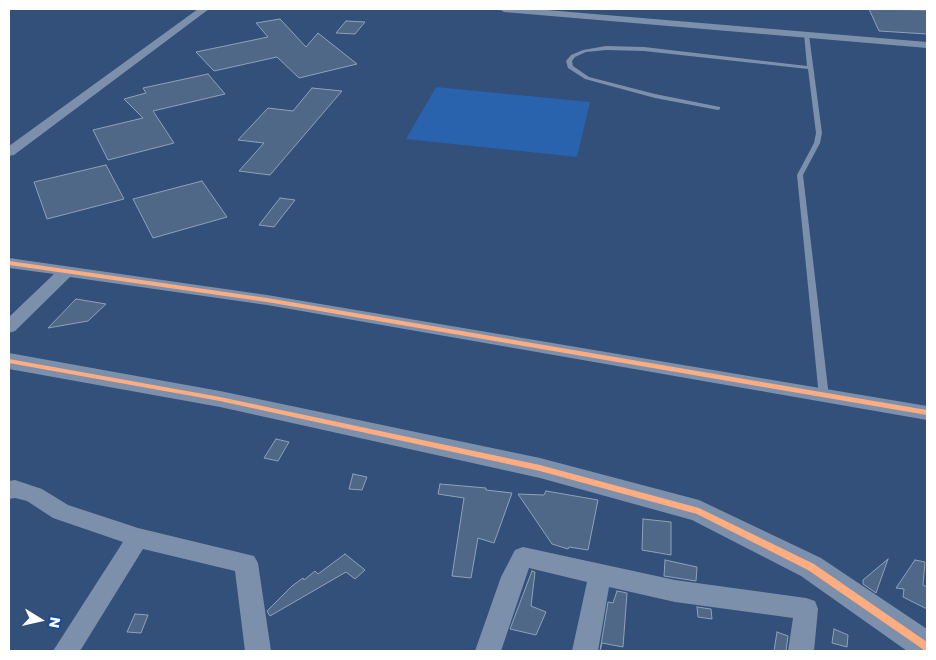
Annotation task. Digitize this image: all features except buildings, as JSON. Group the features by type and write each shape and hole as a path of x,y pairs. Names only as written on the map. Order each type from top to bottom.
{"street":[{"path":"9,152 204,9"},
{"path":"504,9 587,12 806,35 927,45"},
{"path":"9,263 266,300 824,397 927,413"},
{"path":"9,327 66,272"},
{"path":"9,361 220,399 540,468 699,511 811,567 927,647"},
{"path":"11,493 34,495 61,512 138,538 246,563 260,650"},
{"path":"66,651 138,538"},
{"path":"488,651 513,577 523,557 675,591 806,609 802,651"},
{"path":"585,651 600,574"}],"lane":[{"path":"806,35 819,133 817,143 800,175 824,397"},
{"path":"718,108 655,96 587,78 570,67 569,61 573,56 584,51 606,48 644,50 811,68"}],"shaded area":[{"path":"436,87 590,102 577,157 406,139"}],"cycle path":[{"path":"9,263 267,300 927,413"},
{"path":"9,361 220,399 540,468 699,511 811,567 927,647"}]}
